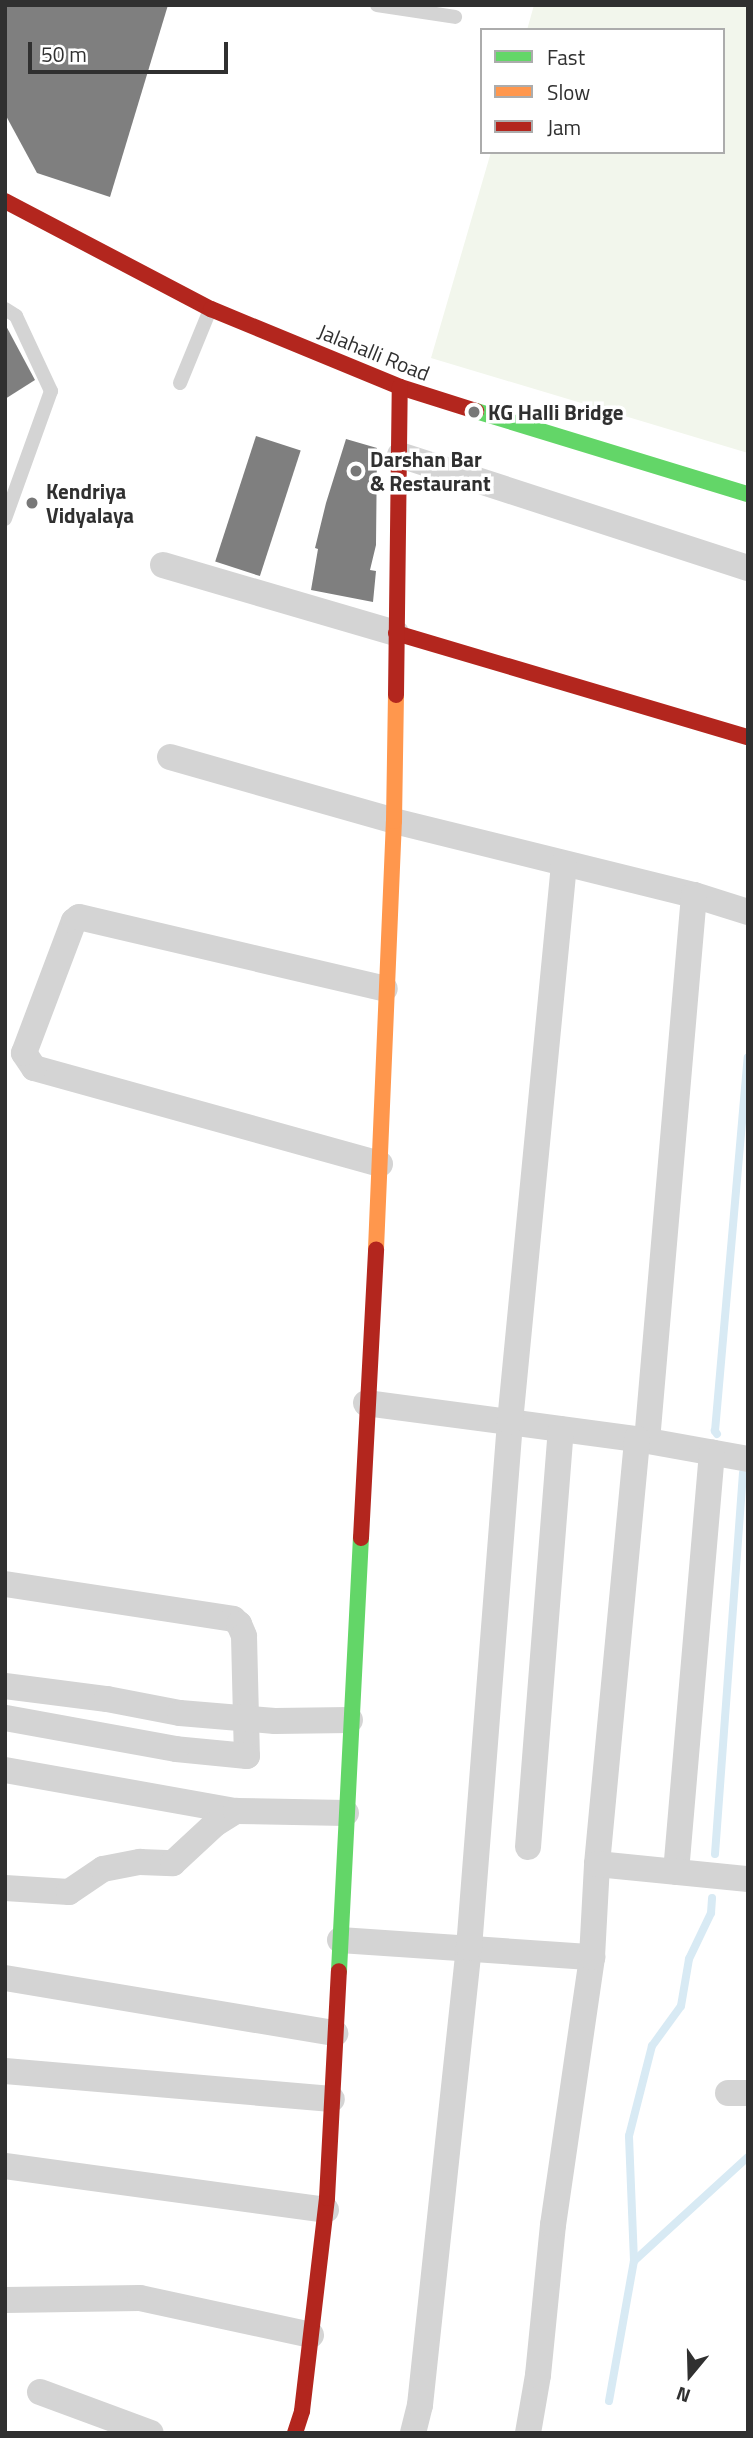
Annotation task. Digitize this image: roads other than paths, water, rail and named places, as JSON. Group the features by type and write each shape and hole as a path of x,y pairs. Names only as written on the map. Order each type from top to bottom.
{"main road":[{"name":"Jalahalli Road","path":"5,201 211,309 400,387 567,441 748,494"},
{"path":"295,2433 302,2411 326,2210 380,1164 385,989 394,821 400,387"},
{"path":"396,633 748,737"}],"street":[{"path":"400,455 748,568"},
{"path":"163,565 396,633"},
{"path":"170,757 394,821 694,895 748,912"},
{"path":"413,2433 421,2405 469,1948 510,1422 564,864"},
{"path":"528,2433 538,2375 553,2225 592,1957 597,1864 642,1440 694,895"},
{"path":"380,1164 34,1068 24,1053 74,921 79,917 385,989"},
{"path":"366,1403 642,1440 748,1459"},
{"path":"528,1847 561,1429"},
{"path":"676,1872 712,1453"},
{"path":"5,1584 233,1619 239,1624 244,1636 247,1756 176,1749 5,1718"},
{"path":"5,1686 107,1699 180,1713 248,1719 351,1720"},
{"path":"5,1770 236,1811 346,1813"},
{"path":"5,1888 69,1892 103,1869 140,1862 173,1863 215,1824 236,1811"},
{"path":"597,1864 748,1879"},
{"path":"340,1940 592,1957"},
{"path":"5,1978 335,2033"},
{"path":"5,2071 332,2099"},
{"path":"5,2166 326,2210"},
{"path":"5,2300 140,2298 311,2335"},
{"path":"40,2392 151,2433"}],"lane":[{"path":"377,5 455,17"},
{"path":"5,309 16,316 51,391 5,519"},
{"path":"180,383 211,309"}],"waterway":[{"path":"717,1434 715,1431 748,1057"},
{"path":"715,1854 743,1473"},
{"path":"609,2401 634,2261 629,2136 652,2046 681,2006 689,1959 711,1913 712,1898"},
{"path":"634,2261 748,2157"}],"place":[{"name":"KG Halli Bridge","path":"474,412"},
{"name":"Darshan Bar & Restaurant","path":"356,471"},
{"name":"Kendriya Vidyalaya","path":"32,503"}]}
